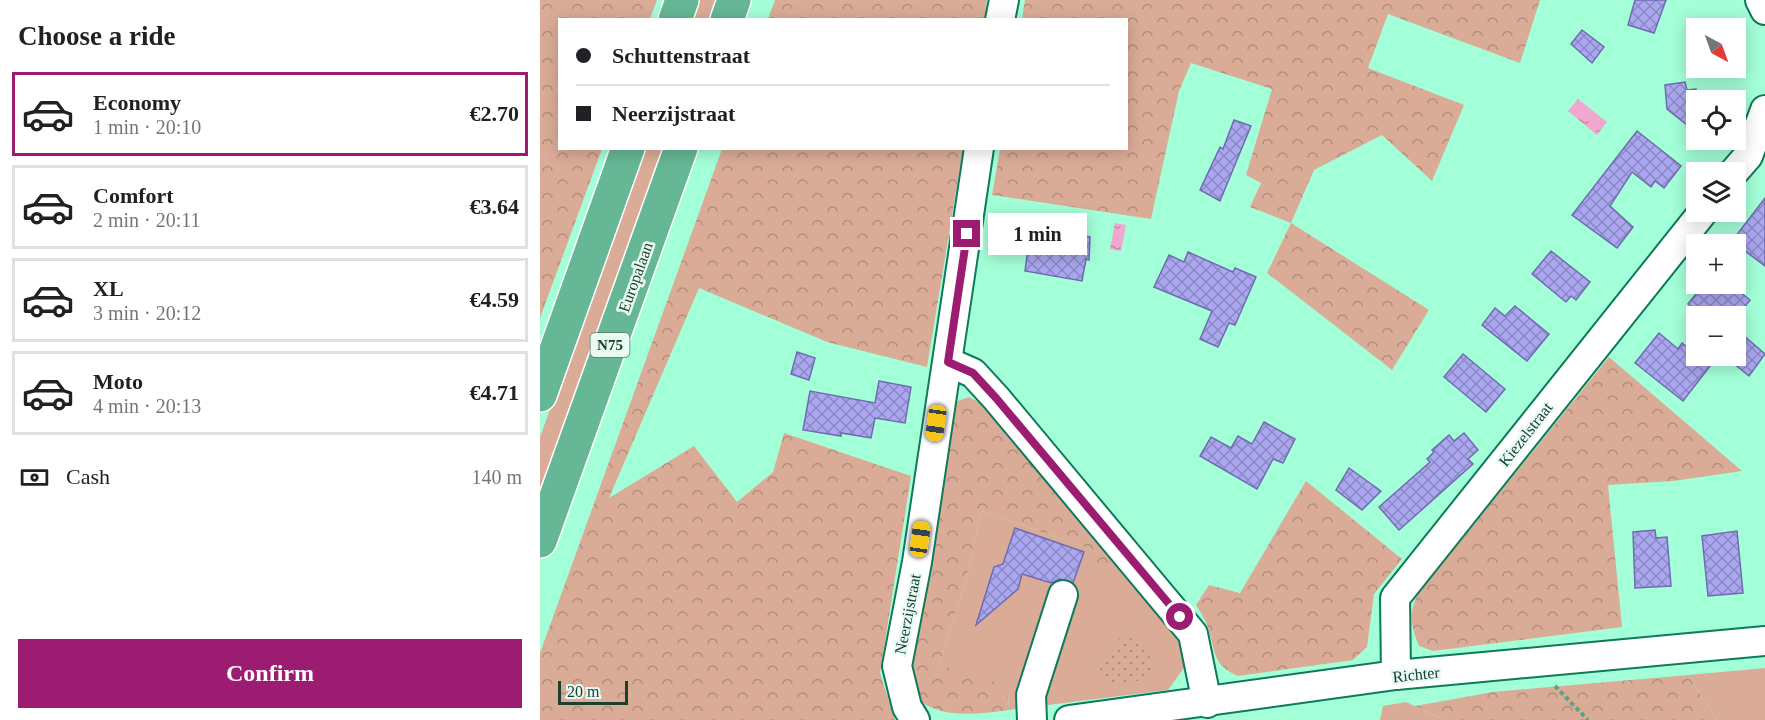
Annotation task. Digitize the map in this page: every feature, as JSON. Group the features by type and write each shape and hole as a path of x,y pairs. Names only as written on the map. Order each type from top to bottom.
{"highway":[{"path":"676,18 682,0"},
{"path":"728,18 734,0"},
{"path":"540,395 627,150"},
{"name":"Europalaan","path":"540,541 680,150"}],"street":[{"path":"1000,18 1004,0"},
{"path":"1760,0 1765,10"},
{"path":"1743,162 1748,156 1765,110"},
{"name":"Neerzijstraat","path":"915,720 907,707 897,666 917,562 939,400 948,362 979,150"},
{"name":"Kiezelstraat","path":"1396,675 1395,598 1695,222"},
{"path":"948,362 973,373 996,398 1194,634 1207,703"},
{"path":"1032,720 1031,695 1063,595"},
{"name":"Richter","path":"1069,720 1207,703 1396,675 1765,641"}],"path":[{"path":"1535,663 1573,708 1588,720"}],"green space":[{"path":"540,0 657,0 650,18 558,18 558,150 602,150 540,318"},
{"path":"700,0 719,0 712,18 693,18"},
{"path":"775,0 987,0 984,18 768,18"},
{"path":"1025,0 1540,0 1520,63 1388,14 1368,68 1464,105 1432,181 1382,135 1314,170 1291,223 1250,207 1261,183 1246,175 1272,89 1191,63 1179,91 1151,219 992,195 1000,150 1128,150 1128,18 1022,18"},
{"path":"645,150 665,150 540,493 540,437"},
{"path":"722,150 963,150 927,367 827,342 699,288 609,498 694,446 737,502 773,472 784,433 911,476 880,673 895,720 540,720 540,653"},
{"path":"1291,223 1429,310 1392,370 1267,273"},
{"path":"1609,357 1742,471 1673,481 1608,485 1622,627 1433,651 1419,646 1412,620 1418,594"},
{"path":"969,397 982,404 1114,558 1106,568 1086,564 1091,549 981,511 966,580 939,665 1000,683 1008,694 1009,710 959,714 935,709 925,704 916,696 909,673 955,402"},
{"path":"1306,481 1402,559 1374,594 1367,647 1353,660 1238,676 1224,668 1217,658 1207,624 1196,605 1209,585 1240,593"},
{"path":"981,511 1091,549 1087,563 1114,558 1183,637 1186,665 1168,690 1009,710 1008,694 939,665 966,580"},
{"path":"1122,635 1138,644 1159,671 1144,680 1108,685 1099,671"},
{"path":"1765,668 1765,720 1717,720 1688,675"},
{"path":"1688,675 1717,720 1444,720 1415,706 1493,692"},
{"path":"1406,702 1444,720 1380,720 1383,706"}],"water":[{"path":"1578,99 1607,122 1597,135 1568,111"},
{"path":"1115,223 1126,225 1121,251 1110,249"}],"building":[{"path":"1635,0 1666,0 1654,33 1628,25"},
{"path":"1582,30 1604,47 1592,63 1571,44"},
{"path":"1685,82 1687,90 1686,124 1667,109 1665,85"},
{"path":"1234,120 1251,126 1220,201 1200,190 1220,147 1223,149"},
{"path":"1637,131 1681,166 1664,188 1655,181 1651,187 1632,172 1610,206 1633,227 1617,248 1572,215"},
{"path":"1765,198 1765,266 1746,252 1746,234 1737,234"},
{"path":"1031,227 1090,237 1089,260 1086,259 1082,281 1025,271"},
{"path":"1551,251 1590,282 1576,300 1571,296 1566,302 1532,274"},
{"path":"1188,252 1233,272 1235,268 1256,277 1235,325 1229,323 1218,347 1200,339 1212,311 1154,287 1169,255 1184,262"},
{"path":"1696,294 1742,294 1750,300 1745,306 1690,306 1688,304"},
{"path":"1515,306 1549,334 1527,361 1482,325 1495,308 1505,316"},
{"path":"1659,333 1678,349 1682,343 1686,346 1686,366 1710,366 1683,401 1635,363"},
{"path":"1746,338 1765,354 1749,376 1737,366 1746,366"},
{"path":"797,352 815,358 809,380 791,374"},
{"path":"1463,354 1505,389 1486,412 1444,377"},
{"path":"879,381 911,387 905,423 875,418 871,438 803,430 810,391 875,403"},
{"path":"1264,422 1295,439 1283,463 1273,459 1257,489 1200,456 1211,437 1231,448 1238,436 1252,444"},
{"path":"1464,433 1478,450 1468,459 1473,464 1399,530 1379,507 1430,462 1427,459 1434,452 1432,450 1449,435 1454,441"},
{"path":"1349,468 1381,491 1362,510 1336,490"},
{"path":"1015,528 1084,552 1073,583 1060,579 1051,583 1022,574 1018,589 976,625 994,567 1003,564"},
{"path":"1655,530 1656,538 1667,537 1671,586 1635,588 1633,532"},
{"path":"1737,531 1743,593 1708,596 1702,536"}],"route":[{"path":"967,234 948,362 973,373 996,398 1180,617"}]}
